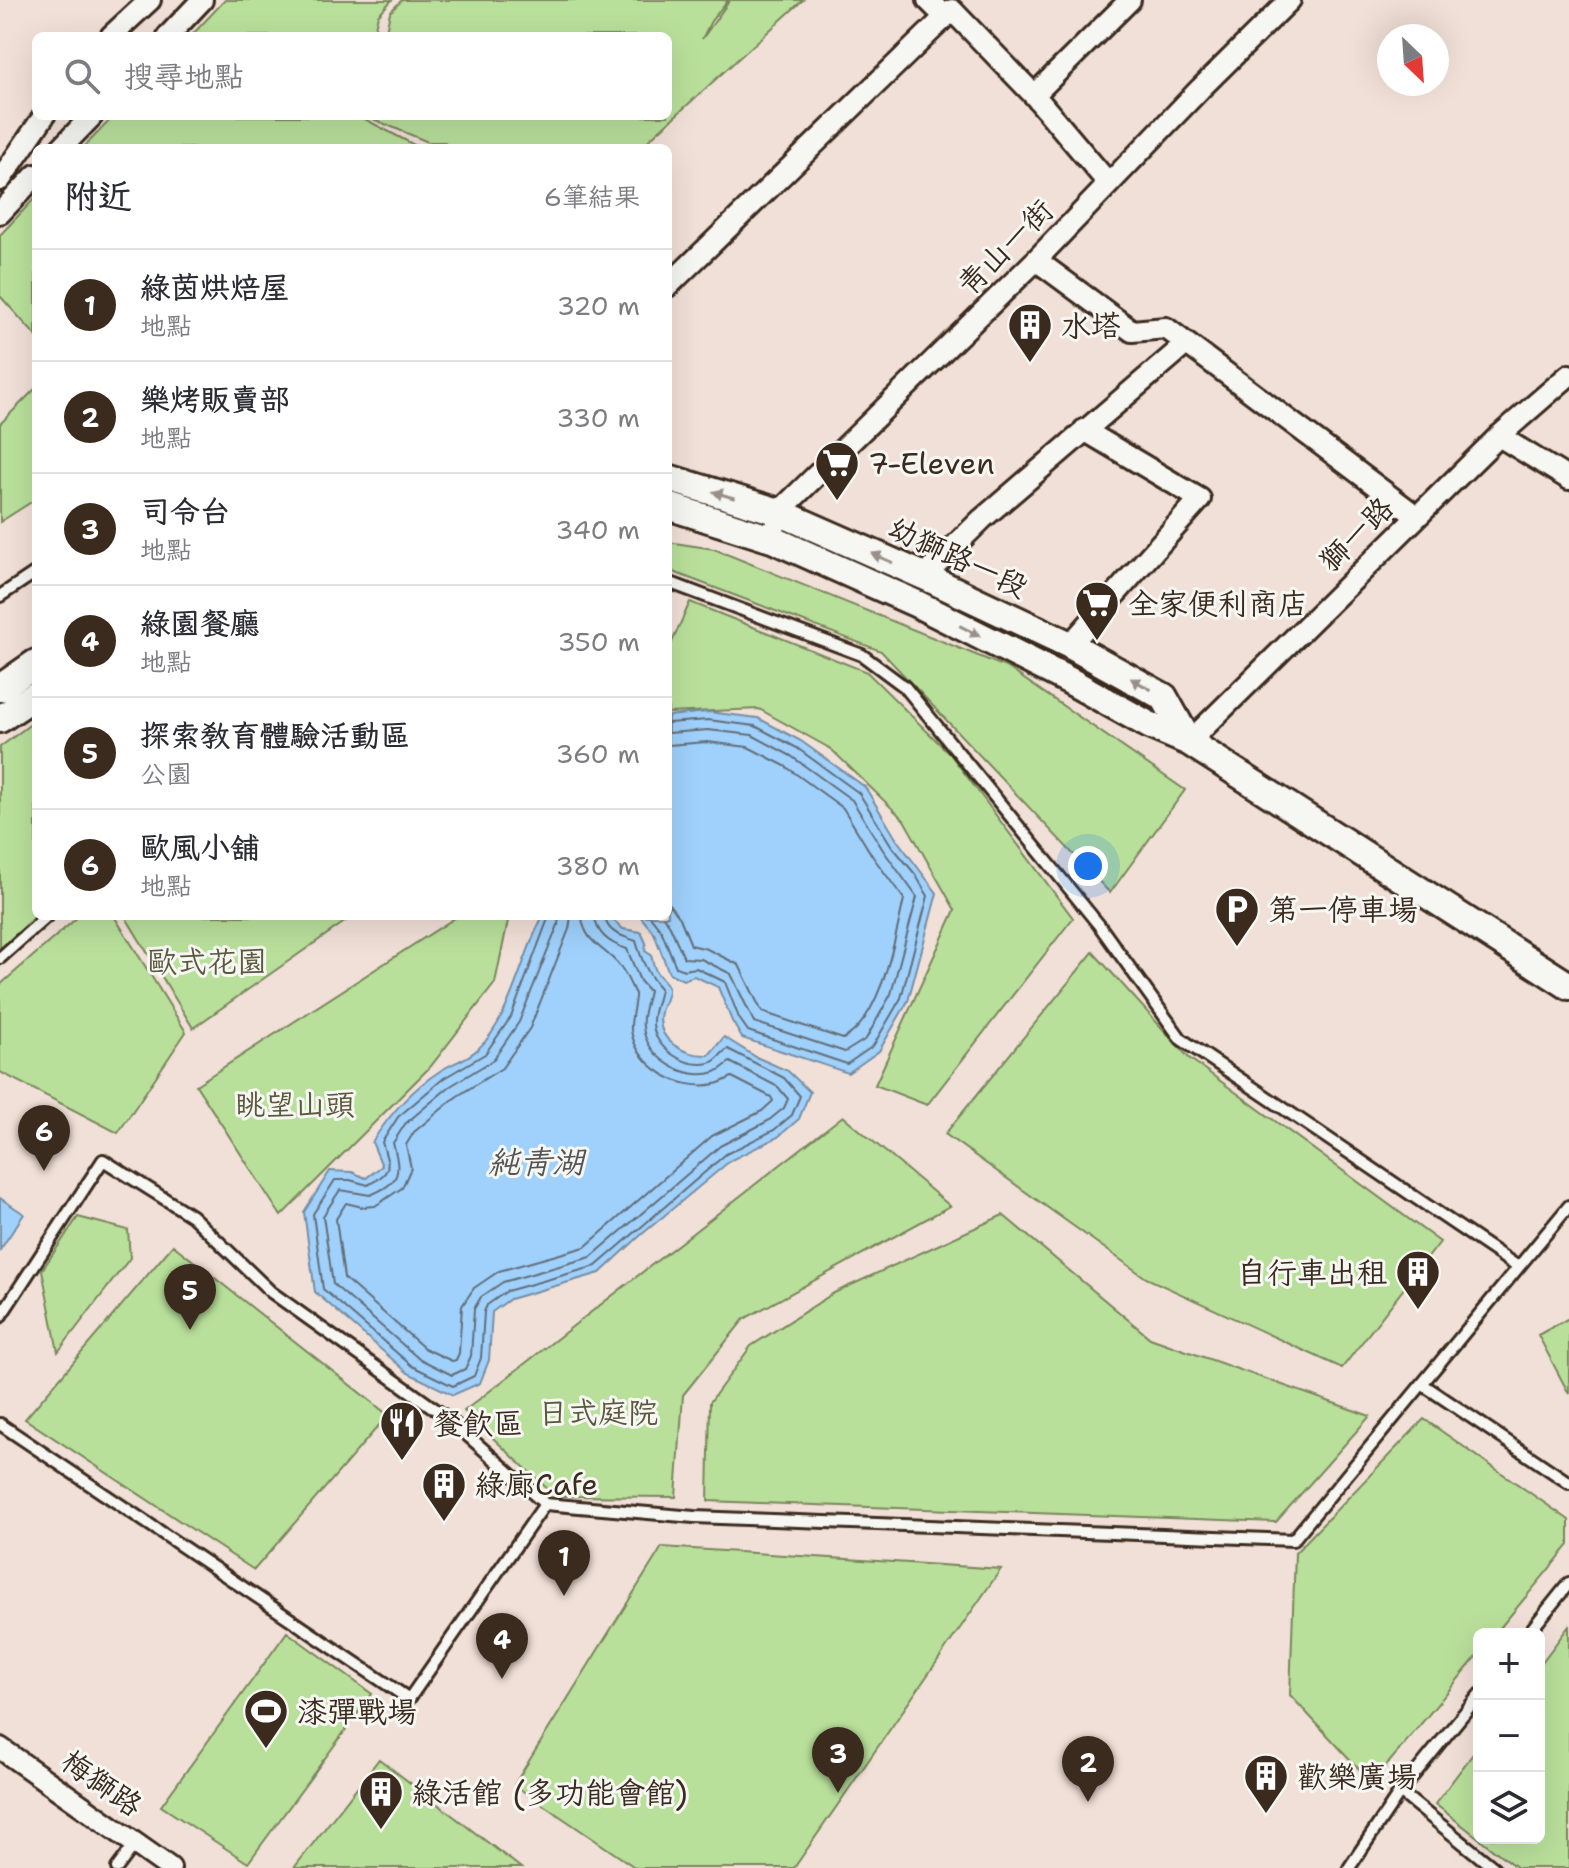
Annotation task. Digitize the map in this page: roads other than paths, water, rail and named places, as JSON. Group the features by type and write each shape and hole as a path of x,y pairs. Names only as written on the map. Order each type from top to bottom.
{"street":[{"path":"115,32 150,0"},
{"path":"172,32 202,0"},
{"path":"928,0 953,9 1034,95 1109,184"},
{"path":"1034,95 1130,0"},
{"name":"青山一街","path":"779,512 1036,260 1290,0"},
{"path":"672,282 953,9"},
{"path":"19,193 1,179 41,120"},
{"path":"65,144 88,120"},
{"path":"0,213 32,179"},
{"path":"1036,260 1132,331 1166,328 1416,516"},
{"path":"924,576 982,519 1186,344"},
{"name":"獅一路","path":"1189,742 1416,516 1499,436 1569,375"},
{"path":"1070,645 1200,499 1084,430"},
{"path":"1499,436 1569,479"},
{"name":"幼獅路一段","path":"672,479 779,512 1070,645 1164,697 1189,742"},
{"name":"幼獅路一段","path":"672,507 772,539 917,604 1070,681 1149,725 1189,742 1569,986"},
{"path":"772,539 779,512"},
{"path":"0,688 32,666"},
{"path":"0,719 32,698"},
{"name":"梅獅路","path":"0,1748 170,1868"}],"lane":[{"path":"0,596 32,575"},
{"path":"672,584 862,655 905,687 1099,925 1181,1039 1518,1267"},
{"path":"0,958 43,920"},
{"path":"0,1317 103,1160 192,1216 271,1292 449,1419 545,1504 694,1517 1293,1540 1569,1206"},
{"path":"1422,1384 1569,1483"},
{"path":"0,1424 409,1699 545,1504"},
{"path":"1533,1628 1569,1583"},
{"path":"1349,1868 1400,1792 1475,1700"},
{"path":"1400,1792 1494,1868"},
{"path":"117,1868 135,1844"}],"water":[{"path":"708,712 758,718 801,741 865,787 897,840 937,893 908,1001 879,1051 848,1073 742,1038 718,987 694,976 683,980 669,973 654,933 643,920 672,920 672,716"},
{"name":"純青湖","path":"541,920 613,920 623,929 641,932 646,943 645,951 651,955 656,971 668,988 660,1022 667,1039 691,1053 709,1055 724,1037 756,1057 788,1071 810,1092 799,1119 778,1137 731,1160 600,1273 510,1299 492,1312 489,1360 480,1383 453,1395 408,1373 315,1292 304,1212 330,1171 352,1172 366,1178 382,1166 372,1142 411,1094 440,1071 474,1052 489,1036 507,1004"},
{"path":"0,1198 24,1214 0,1250"}],"place":[{"name":"水塔","path":"1030,364"},
{"name":"7-Eleven","path":"837,502"},
{"name":"全家便利商店","path":"1097,642"},
{"name":"第一停車場","path":"1237,948"},
{"name":"歐風小舖","path":"44,1171"},
{"name":"自行車出租","path":"1418,1311"},
{"name":"探索教育體驗活動區","path":"190,1330"},
{"name":"餐飲區","path":"402,1462"},
{"name":"綠廊Cafe","path":"444,1523"},
{"name":"綠茵烘焙屋","path":"564,1596"},
{"name":"綠園餐廳","path":"502,1679"},
{"name":"漆彈戰場","path":"266,1750"},
{"name":"司令台","path":"838,1793"},
{"name":"樂烤販賣部","path":"1088,1802"},
{"name":"歡樂廣場","path":"1266,1815"},
{"name":"綠活館 (多功能會館)","path":"381,1831"}],"park label":[{"name":"歐式花園","path":"207,961"},
{"name":"眺望山頭","path":"295,1104"},
{"name":"日式庭院","path":"598,1412"}]}
